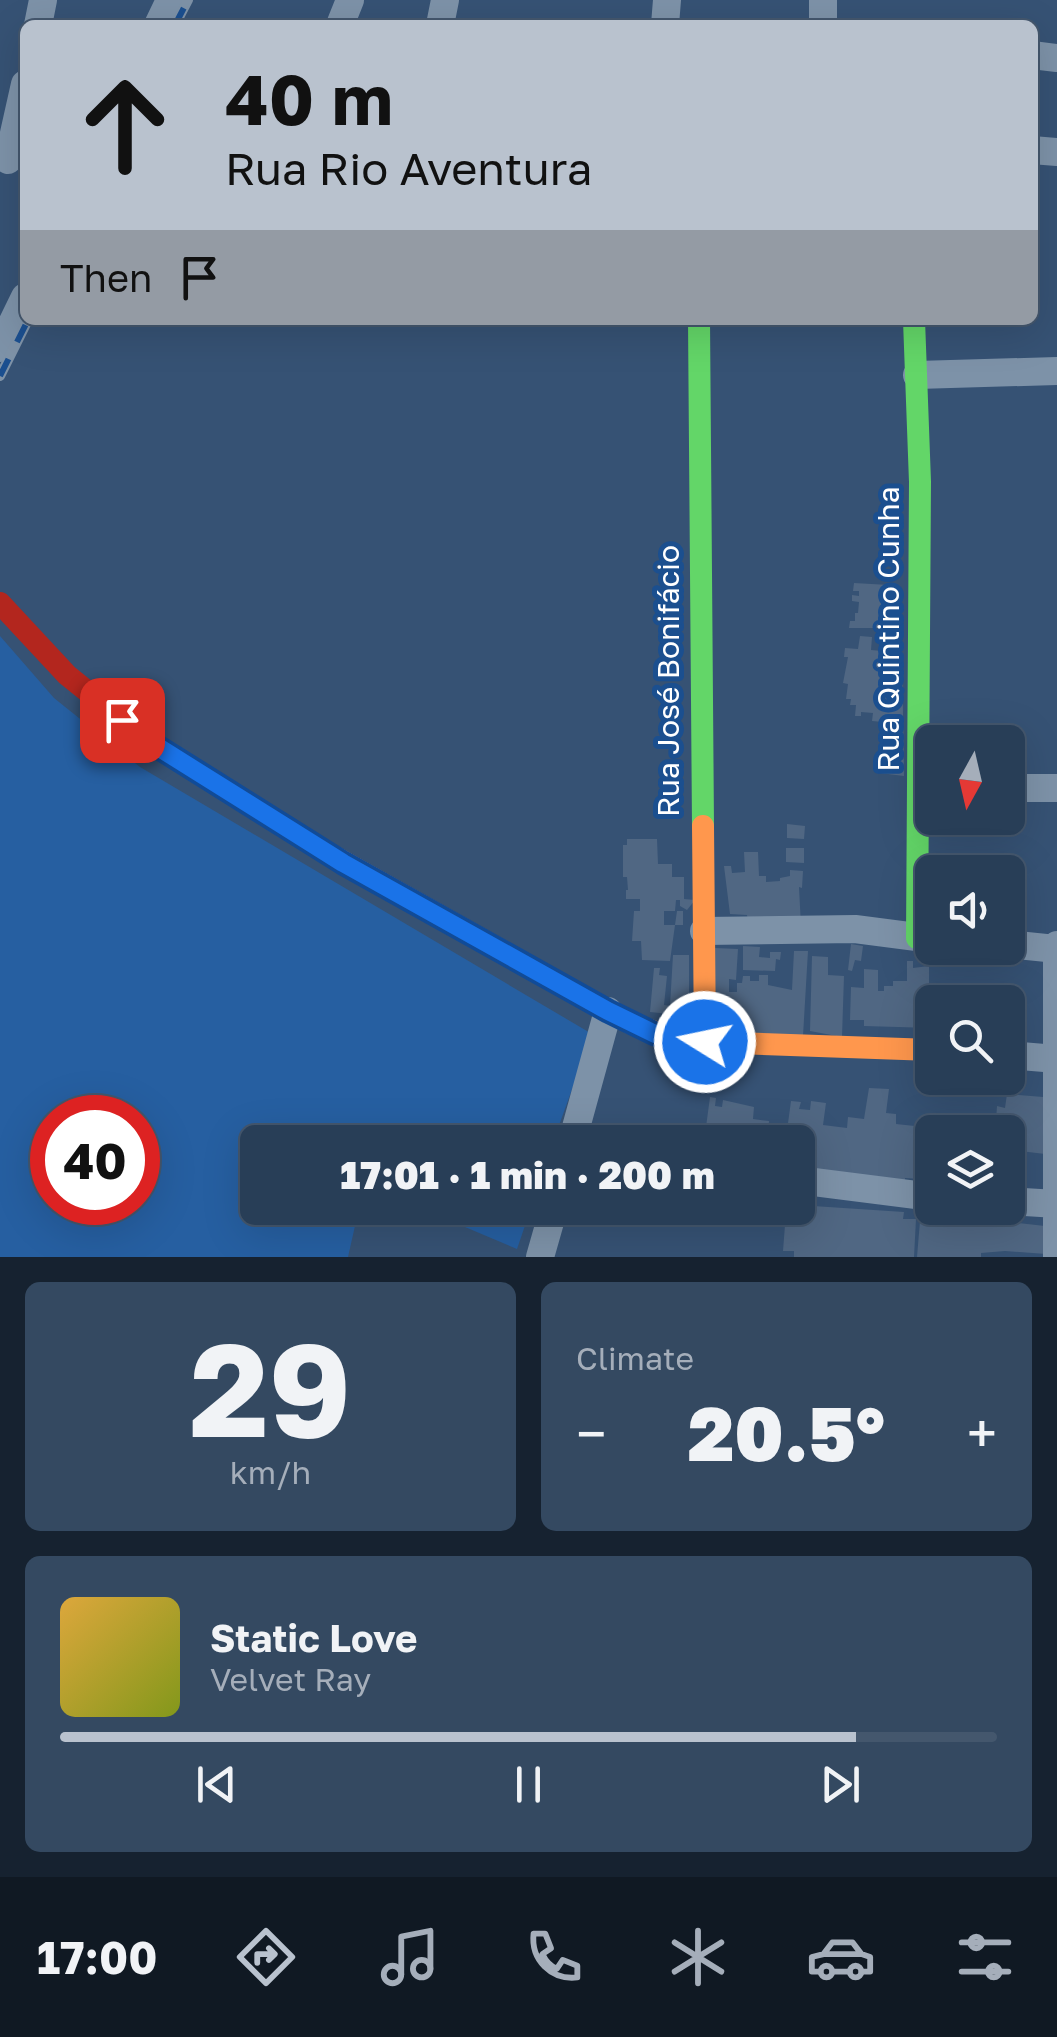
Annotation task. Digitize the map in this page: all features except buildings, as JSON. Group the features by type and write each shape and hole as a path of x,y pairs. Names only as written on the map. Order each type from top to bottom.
{"street":[{"path":"8,160 20,106"},
{"path":"0,348 20,306"},
{"name":"Rua José Bonifácio","path":"699,325 705,1042"},
{"name":"Rua Quintino Cunha","path":"914,325 924,725"},
{"path":"917,375 1057,371"},
{"path":"0,604 67,676 150,742 343,863 655,1034 681,1041 915,1049"},
{"path":"1025,788 1057,788"},
{"path":"704,931 836,929 915,938"},
{"path":"1025,945 1057,948 1057,1257"},
{"path":"577,1125 608,1011"},
{"path":"1025,1056 1057,1059"},
{"path":"815,1182 915,1194"},
{"path":"1025,1202 1057,1204"},
{"path":"540,1257 549,1225"}],"shaded area":[{"path":"0,636 54,698 140,767 592,1034 559,1125 240,1125 240,1225 355,1225 348,1257 0,1257"},
{"path":"460,1225 525,1225 517,1249"}],"railway":[{"path":"178,20 188,0"},
{"path":"0,376 26,325"}],"traffic: fast":[{"path":"699,325 703,826"},
{"path":"914,325 920,482 918,855"}],"traffic: slow":[{"path":"703,826 705,1042"},
{"path":"321,849 630,1023 681,1041 915,1049"}],"traffic: jam":[{"path":"0,603 67,675 150,742 321,849"}],"route":[{"path":"122,720 150,742 343,863 608,1011 655,1034 705,1042"}]}
